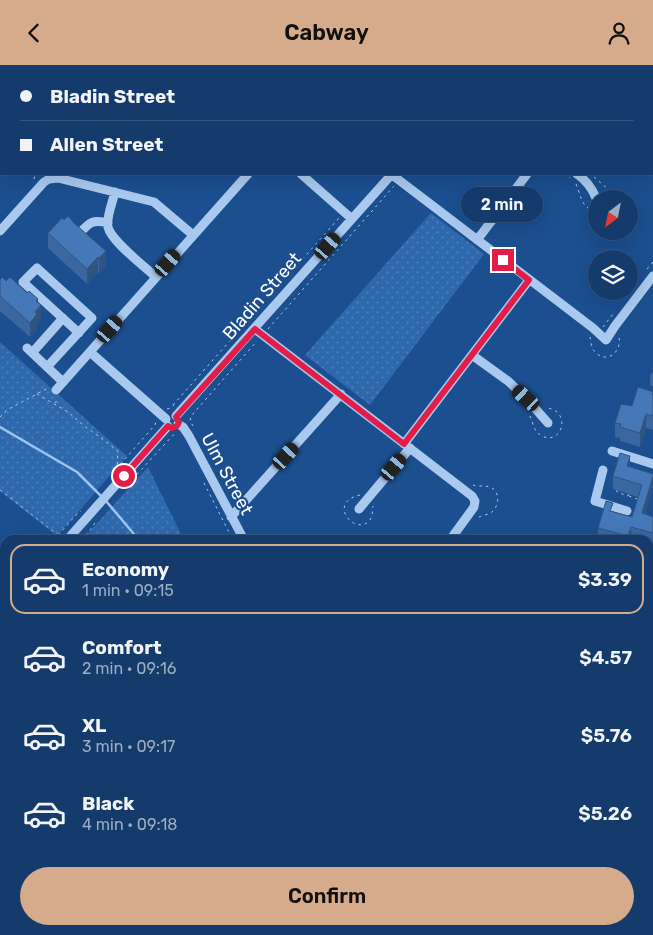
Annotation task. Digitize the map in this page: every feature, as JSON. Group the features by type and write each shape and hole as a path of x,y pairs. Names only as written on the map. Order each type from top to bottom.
{"street":[{"path":"52,389 63,382 247,175"},
{"path":"302,175 352,219"},
{"name":"Bladin Street","path":"178,424 255,329 391,175"},
{"path":"393,175 606,339 650,273"},
{"path":"477,240 527,175"},
{"path":"579,175 593,190"},
{"path":"0,231 49,179 58,178 154,202 193,235"},
{"path":"115,192 108,223 111,235 156,277"},
{"path":"86,240 79,234 89,224 94,221 108,223"},
{"path":"47,367 79,333 92,319 37,268 23,282 79,333"},
{"path":"359,509 529,280"},
{"path":"63,318 29,351 63,382"},
{"path":"255,329 472,496 475,501 474,507 454,535"},
{"path":"90,352 167,423 173,427 178,424"},
{"path":"472,355 508,381 548,423"},
{"path":"232,517 341,394"},
{"path":"72,535 127,479 167,423"},
{"name":"Ulm Street","path":"178,424 183,427 189,436 241,535"},
{"path":"612,451 653,464"},
{"path":"603,470 595,501 627,511"}],"path":[{"path":"565,175 577,185 582,203 588,208"},
{"path":"590,175 608,190"},
{"path":"173,405 344,212"},
{"path":"650,273 653,262"},
{"path":"603,327 614,313"},
{"path":"1,416 7,410 37,393 52,389"},
{"path":"37,393 68,412 82,425 118,451 117,469 156,422"},
{"path":"0,411 1,416"},
{"path":"127,479 176,431 178,424"},
{"path":"204,484 230,535"},
{"path":"628,496 629,486"},
{"path":"0,489 58,535 75,516 88,517 91,529 86,535"},
{"path":"617,490 617,492 638,499"}],"shaded area":[{"path":"431,213 484,254 370,405 305,355"},
{"path":"0,342 127,456 58,535 0,491"},
{"path":"148,467 182,535 87,535"}],"building":[{"path":"68,216 106,251 87,269 48,233 62,218 64,220"},
{"path":"2,277 6,281 10,277 27,293 29,291 38,299 36,301 41,305 30,323 0,296 0,280"},
{"path":"638,387 653,392 653,416 646,414 640,433 620,427 621,424 615,423 621,404 632,406"},
{"path":"620,453 630,456 627,466 653,474 642,513 653,517 653,533 631,527 628,535 624,535 598,528 606,501 613,503 610,511 632,517 642,485 613,476"}],"waterway":[{"path":"0,427 77,472 102,497"},
{"path":"106,501 135,535"}],"route":[{"path":"124,476 168,426 172,428 177,426 179,422 176,417 255,329 404,444 529,280 503,260"}]}
